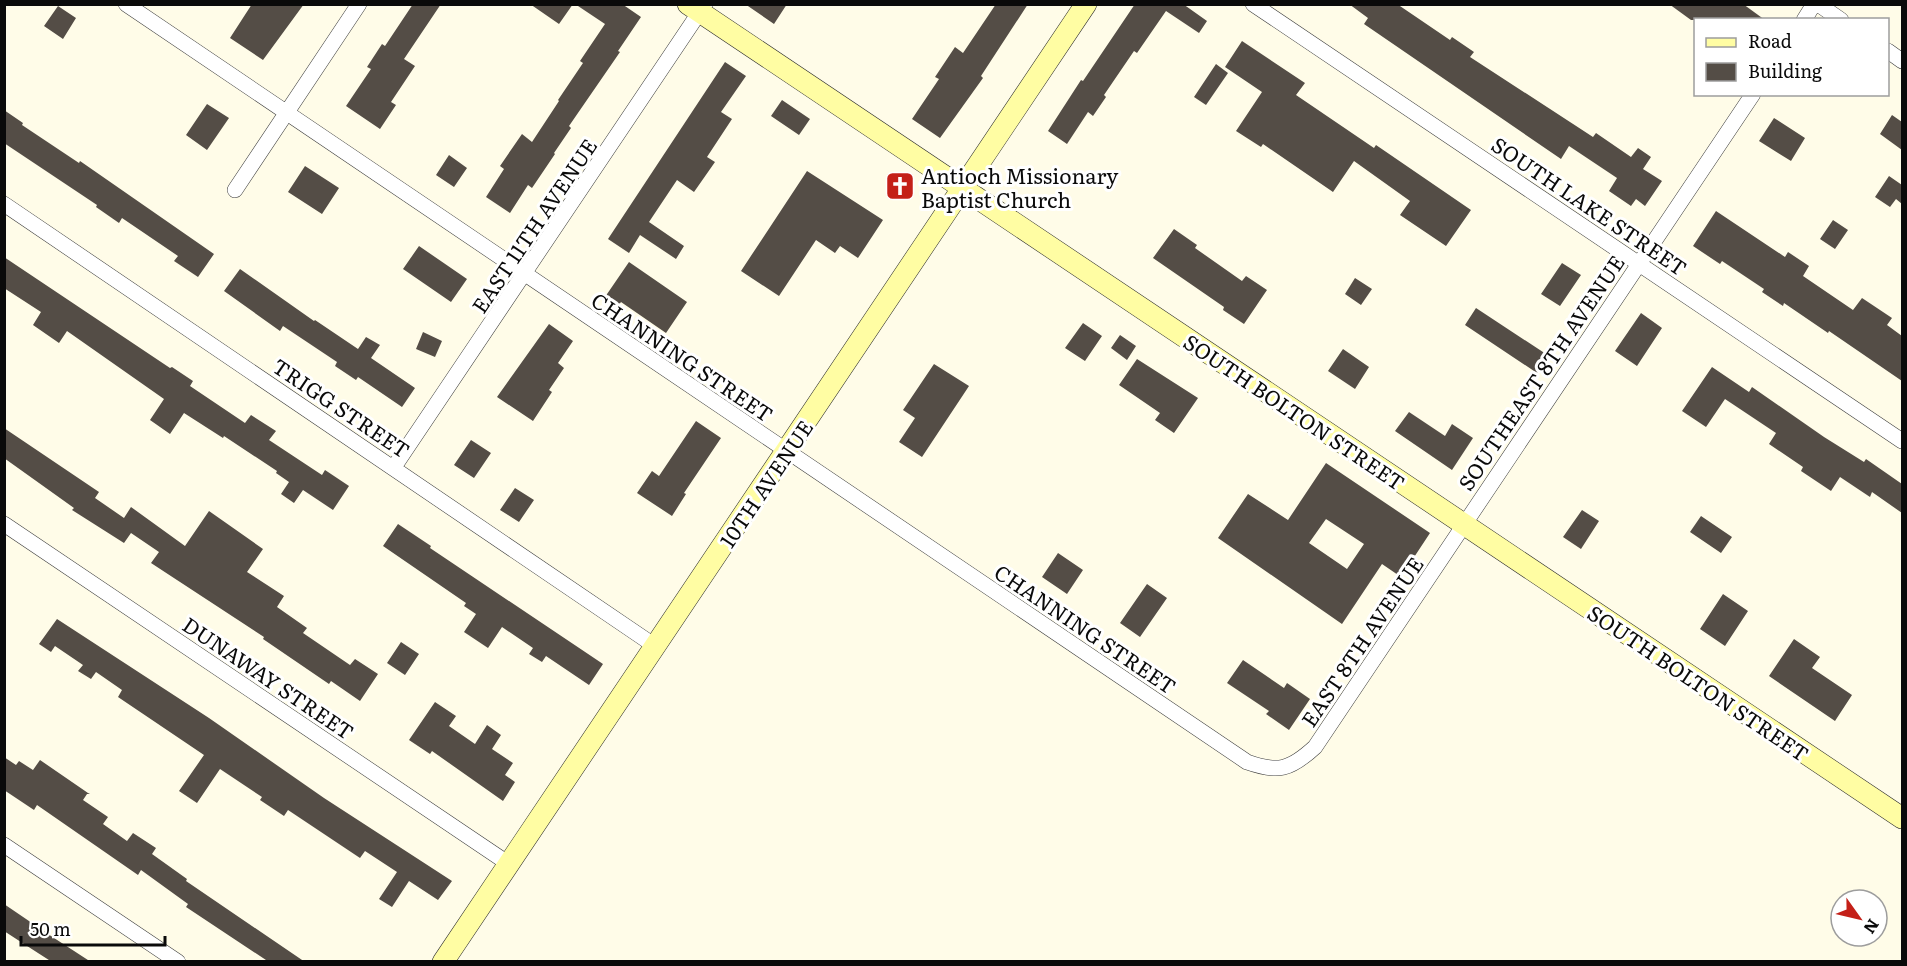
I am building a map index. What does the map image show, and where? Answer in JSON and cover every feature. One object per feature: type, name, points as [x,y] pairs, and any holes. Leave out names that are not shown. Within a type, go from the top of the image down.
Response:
[{"type":"main road","name":"10TH AVENUE","points":[[443,962],[1086,4]]},
{"type":"main road","name":"SOUTH BOLTON STREET","points":[[698,7],[963,188],[1902,818]]},
{"type":"street","name":"CHANNING STREET","points":[[126,4],[1247,762],[1263,768],[1282,769]]},
{"type":"street","points":[[235,190],[359,4]]},
{"type":"street","name":"SOUTH LAKE STREET","points":[[1253,4],[1902,441]]},
{"type":"street","points":[[1806,18],[1816,4],[1838,18]]},
{"type":"street","name":"EAST 11TH AVENUE","points":[[394,467],[525,275],[698,7]]},
{"type":"street","points":[[1889,52],[1902,61]]},
{"type":"street","name":"SOUTHEAST 8TH AVENUE","points":[[1464,525],[1752,96]]},
{"type":"street","name":"TRIGG STREET","points":[[4,204],[655,646]]},
{"type":"street","name":"DUNAWAY STREET","points":[[4,524],[509,864]]},
{"type":"street","name":"EAST 8TH AVENUE","points":[[1282,769],[1299,762],[1315,747],[1464,525]]},
{"type":"street","points":[[4,845],[178,962]]},
{"type":"building","points":[[252,4],[304,4],[263,60],[230,38]]},
{"type":"building","points":[[413,4],[441,4],[404,59],[415,66],[391,102],[396,105],[380,129],[346,106],[371,69],[367,67],[382,44],[385,46]]},
{"type":"building","points":[[530,4],[573,4],[559,24]]},
{"type":"building","points":[[575,4],[622,4],[641,17],[569,126],[571,128],[555,154],[532,188],[528,185],[510,213],[486,197],[504,169],[500,166],[522,134],[532,142],[583,63],[580,61],[605,24]]},
{"type":"building","points":[[745,4],[787,4],[774,24]]},
{"type":"building","points":[[996,4],[1028,4],[981,76],[983,78],[940,138],[912,119],[939,79],[935,77],[955,47],[963,53]]},
{"type":"building","points":[[1135,4],[1183,4],[1207,21],[1199,33],[1166,11],[1137,53],[1134,51],[1104,95],[1106,97],[1093,116],[1088,112],[1067,144],[1048,131]]},
{"type":"building","points":[[1349,4],[1397,4],[1450,40],[1452,37],[1474,52],[1470,57],[1593,137],[1596,133],[1631,157],[1638,148],[1651,157],[1643,169],[1662,181],[1645,206],[1636,199],[1631,206],[1609,191],[1617,178],[1569,146],[1561,159],[1364,24],[1368,18]]},
{"type":"building","points":[[1669,4],[1743,4],[1762,18],[1694,18],[1691,20]]},
{"type":"building","points":[[58,6],[76,18],[63,39],[44,26]]},
{"type":"building","points":[[1242,41],[1305,83],[1296,95],[1374,148],[1376,145],[1471,210],[1446,246],[1400,215],[1410,201],[1354,161],[1333,192],[1263,144],[1261,147],[1236,131],[1262,92],[1225,67]]},
{"type":"building","points":[[725,62],[746,76],[721,112],[732,119],[707,157],[715,162],[694,192],[677,180],[649,222],[684,246],[676,259],[640,235],[629,253],[608,239]]},
{"type":"building","points":[[1216,64],[1228,73],[1206,105],[1194,97]]},
{"type":"building","points":[[782,100],[810,119],[799,135],[771,116]]},
{"type":"building","points":[[207,104],[229,118],[207,150],[186,135]]},
{"type":"building","points":[[4,110],[23,123],[22,125],[79,163],[80,161],[214,254],[198,277],[174,261],[178,256],[122,218],[119,223],[96,207],[97,205],[4,143]]},
{"type":"building","points":[[1892,115],[1902,122],[1902,150],[1880,134]]},
{"type":"building","points":[[1774,118],[1805,138],[1791,161],[1759,141]]},
{"type":"building","points":[[449,155],[467,168],[454,187],[436,175]]},
{"type":"building","points":[[305,166],[339,188],[322,214],[288,192]]},
{"type":"building","points":[[807,171],[883,220],[858,258],[840,246],[835,253],[816,240],[779,296],[741,271]]},
{"type":"building","points":[[1889,176],[1902,185],[1902,204],[1896,199],[1890,207],[1875,197]]},
{"type":"building","points":[[1716,211],[1785,257],[1788,252],[1809,266],[1803,276],[1853,310],[1862,298],[1892,318],[1887,325],[1902,336],[1902,381],[1829,331],[1828,333],[1784,303],[1783,306],[1762,292],[1764,289],[1722,261],[1720,264],[1693,246]]},
{"type":"building","points":[[1833,220],[1848,230],[1835,249],[1820,239]]},
{"type":"building","points":[[1174,229],[1197,245],[1195,248],[1242,281],[1246,276],[1267,290],[1244,324],[1223,310],[1224,307],[1153,258]]},
{"type":"building","points":[[419,246],[467,279],[451,302],[403,269]]},
{"type":"building","points":[[4,257],[193,381],[190,386],[245,423],[251,415],[276,431],[269,440],[322,475],[325,470],[349,486],[333,510],[303,490],[294,503],[281,494],[289,482],[276,473],[277,471],[184,413],[170,434],[150,420],[164,399],[67,331],[59,343],[33,325],[41,312],[4,288]]},
{"type":"building","points":[[629,262],[687,302],[666,333],[621,302],[618,306],[605,297]]},
{"type":"building","points":[[1562,263],[1581,275],[1560,306],[1541,294]]},
{"type":"building","points":[[240,269],[358,349],[366,337],[380,345],[371,358],[415,388],[402,407],[358,377],[356,380],[335,366],[337,362],[283,326],[280,331],[224,291]]},
{"type":"building","points":[[1355,278],[1372,289],[1361,305],[1345,294]]},
{"type":"building","points":[[1476,308],[1549,356],[1537,373],[1465,325]]},
{"type":"building","points":[[1641,313],[1662,328],[1637,366],[1615,351]]},
{"type":"building","points":[[1083,323],[1102,336],[1085,361],[1065,348]]},
{"type":"building","points":[[549,324],[573,341],[558,363],[564,368],[549,390],[552,392],[533,421],[497,397]]},
{"type":"building","points":[[423,332],[442,341],[435,357],[416,349]]},
{"type":"building","points":[[1120,335],[1136,346],[1127,360],[1111,348]]},
{"type":"building","points":[[1343,349],[1369,367],[1355,389],[1328,371]]},
{"type":"building","points":[[1137,359],[1198,398],[1174,433],[1155,420],[1160,413],[1119,385]]},
{"type":"building","points":[[934,364],[969,386],[922,457],[899,442],[915,418],[903,410]]},
{"type":"building","points":[[1712,367],[1749,392],[1752,387],[1824,437],[1864,462],[1866,459],[1902,484],[1902,513],[1872,492],[1870,497],[1840,477],[1831,491],[1801,471],[1803,467],[1769,444],[1776,433],[1725,399],[1706,427],[1682,411]]},
{"type":"building","points":[[1409,412],[1445,436],[1452,424],[1473,438],[1452,470],[1395,431]]},
{"type":"building","points":[[696,421],[721,438],[684,493],[686,494],[672,516],[637,493],[652,471],[659,476]]},
{"type":"building","points":[[4,428],[99,492],[95,498],[124,518],[131,507],[185,546],[209,511],[263,549],[247,572],[284,596],[277,607],[307,628],[303,633],[350,665],[355,659],[378,674],[360,701],[331,681],[329,684],[263,639],[264,637],[151,563],[159,552],[131,533],[124,543],[72,510],[74,508],[4,458]]},
{"type":"building","points":[[471,440],[491,453],[474,478],[454,465]]},
{"type":"building","points":[[1326,463],[1430,533],[1401,577],[1382,564],[1342,624],[1218,538],[1248,494],[1288,520]],"holes":[[[1326,519],[1364,544],[1347,569],[1309,543]]]},
{"type":"building","points":[[515,488],[534,500],[519,522],[500,510]]},
{"type":"building","points":[[1582,510],[1599,521],[1581,549],[1563,537]]},
{"type":"building","points":[[1701,516],[1732,537],[1721,553],[1690,532]]},
{"type":"building","points":[[398,524],[603,664],[589,685],[546,656],[542,662],[529,654],[533,648],[502,627],[488,648],[464,632],[476,614],[464,606],[466,603],[383,546]]},
{"type":"building","points":[[1058,553],[1083,570],[1067,594],[1042,577]]},
{"type":"building","points":[[1147,584],[1167,598],[1140,637],[1120,623]]},
{"type":"building","points":[[1723,594],[1748,611],[1725,646],[1700,629]]},
{"type":"building","points":[[57,619],[452,881],[438,900],[409,881],[392,907],[379,899],[397,872],[365,851],[360,858],[288,810],[284,816],[260,800],[262,797],[220,769],[197,803],[179,791],[204,755],[118,697],[122,690],[96,672],[91,679],[78,671],[83,665],[55,646],[51,652],[39,644]]},
{"type":"building","points":[[1794,639],[1820,657],[1812,668],[1852,695],[1835,721],[1769,676]]},
{"type":"building","points":[[401,642],[419,654],[405,675],[387,663]]},
{"type":"building","points":[[1243,660],[1284,688],[1287,683],[1310,699],[1289,730],[1266,714],[1269,711],[1227,683]]},
{"type":"building","points":[[435,702],[456,716],[449,726],[475,744],[487,725],[501,735],[492,749],[513,763],[505,775],[515,782],[503,801],[432,751],[430,754],[409,740]]},
{"type":"building","points":[[4,757],[16,765],[19,761],[33,770],[40,760],[90,794],[87,794],[83,800],[108,817],[103,824],[127,841],[133,833],[156,848],[152,854],[187,879],[186,881],[305,962],[269,962],[186,907],[188,904],[141,870],[138,875],[37,805],[34,810],[4,790]]},
{"type":"building","points":[[4,904],[91,962],[52,962],[4,931]]},
{"type":"place","name":"Antioch Missionary Baptist Church","points":[[900,186]]}]
